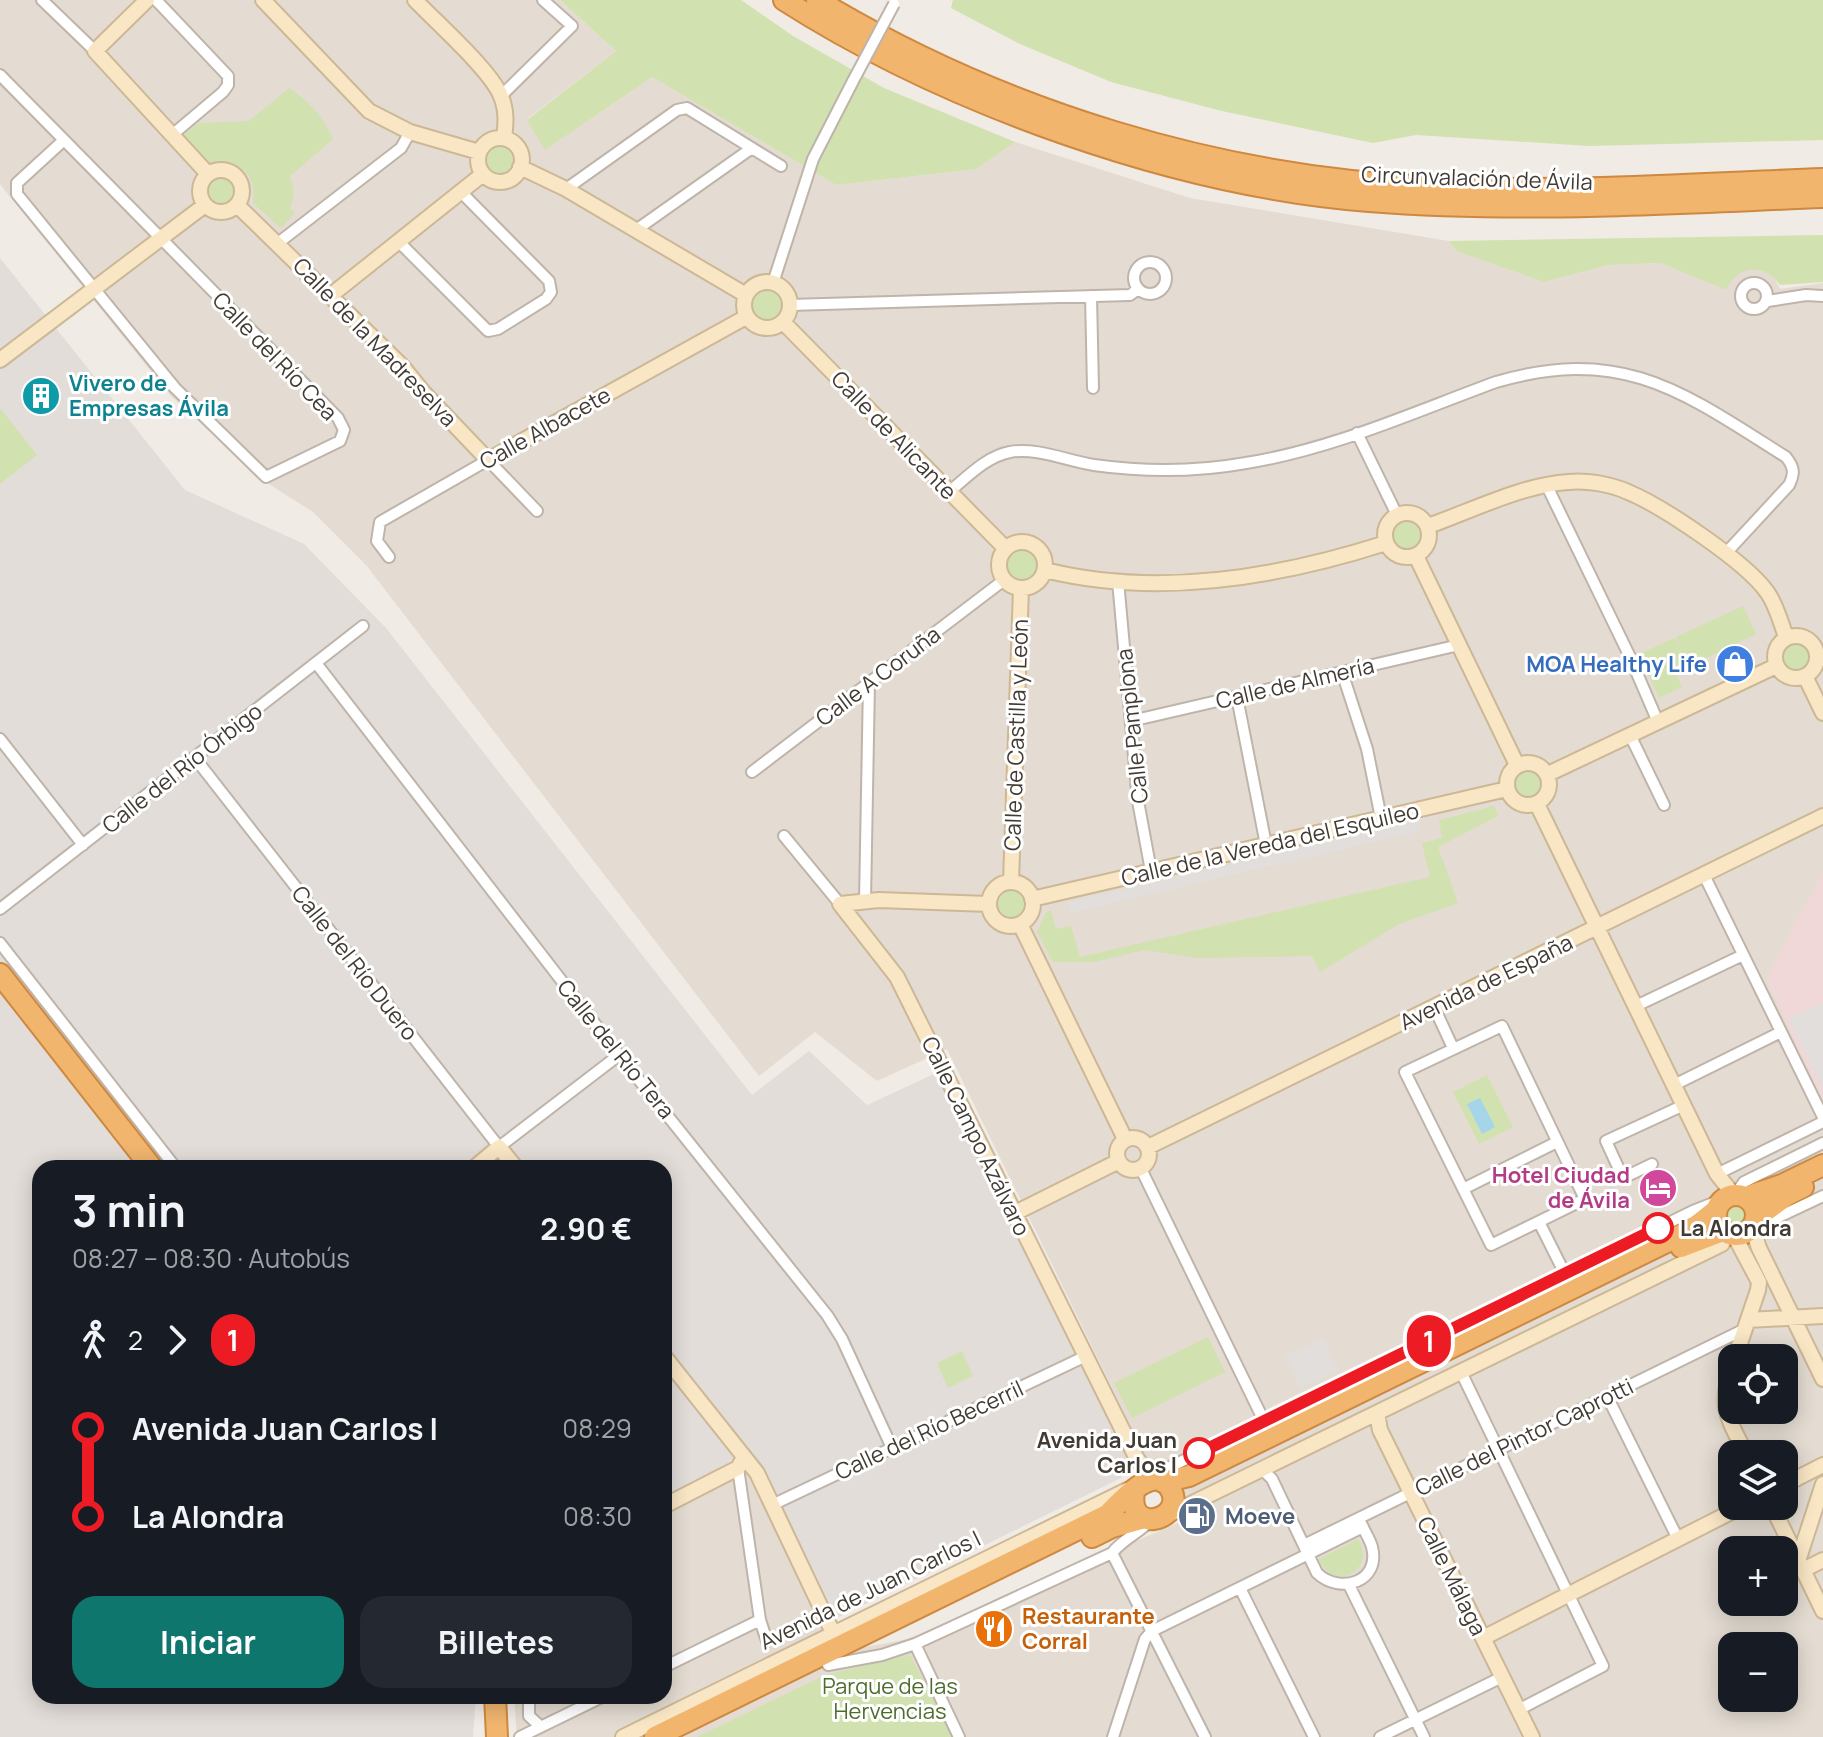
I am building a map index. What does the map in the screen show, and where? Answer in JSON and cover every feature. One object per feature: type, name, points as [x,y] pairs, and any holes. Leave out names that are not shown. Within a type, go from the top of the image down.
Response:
[{"type":"highway","name":"Circunvalación de Ávila","points":[[784,0],[934,82],[1004,110],[1116,150],[1244,182],[1366,201],[1509,208],[1823,197]]},
{"type":"highway","name":"Circunvalación de Ávila","points":[[817,0],[860,26],[1006,93],[1120,133],[1251,165],[1366,182],[1434,187],[1593,188],[1823,179]]},
{"type":"highway","points":[[0,974],[146,1160]]},
{"type":"highway","points":[[0,994],[131,1160]]},
{"type":"highway","name":"Avenida de Juan Carlos I","points":[[655,1737],[1691,1230],[1729,1199],[1782,1185],[1823,1165]]},
{"type":"highway","name":"Avenida de Juan Carlos I","points":[[682,1737],[1112,1527],[1152,1496],[1195,1486],[1695,1240],[1741,1228],[1787,1195],[1823,1177]]},
{"type":"highway","points":[[1729,1199],[1756,1210],[1741,1228],[1716,1222],[1729,1199]]},
{"type":"highway","points":[[495,1704],[497,1737]]},
{"type":"highway","points":[[509,1704],[520,1736]]},
{"type":"street","points":[[42,0],[95,51],[208,174]]},
{"type":"street","points":[[95,51],[147,0]]},
{"type":"street","points":[[156,0],[228,76],[228,85],[223,92],[172,135]]},
{"type":"street","points":[[263,0],[369,111],[410,132],[479,152]]},
{"type":"street","points":[[415,0],[482,71],[501,96],[506,119],[504,138]]},
{"type":"street","points":[[501,96],[572,26],[543,0]]},
{"type":"street","points":[[773,283],[813,159],[895,2]]},
{"type":"street","name":"Calle del Río Cea","points":[[0,75],[338,418],[344,430],[340,441],[266,477],[175,388],[17,194],[17,183],[64,140]]},
{"type":"street","points":[[566,189],[677,110],[687,108],[781,166]]},
{"type":"street","name":"Calle de la Madreselva","points":[[278,243],[401,148],[410,132]]},
{"type":"street","points":[[504,138],[519,149],[520,167],[506,180],[494,181],[483,174],[478,160],[479,152],[491,139],[504,138]]},
{"type":"street","points":[[636,230],[752,148]]},
{"type":"street","points":[[520,167],[566,189],[746,295]]},
{"type":"street","points":[[223,169],[235,174],[243,192],[237,205],[225,212],[217,212],[205,205],[200,192],[203,179],[208,174],[223,169]]},
{"type":"street","points":[[330,296],[483,174]]},
{"type":"street","points":[[398,241],[488,331],[498,329],[546,299],[551,292],[549,281],[460,191]]},
{"type":"street","points":[[0,360],[205,205]]},
{"type":"street","name":"Calle de la Madreselva","points":[[237,205],[402,366],[537,511]]},
{"type":"street","points":[[762,282],[773,283],[782,288],[790,305],[783,322],[774,327],[753,325],[746,317],[743,306],[746,295],[753,286],[762,282]]},
{"type":"street","points":[[790,305],[1130,295],[1138,289]]},
{"type":"street","points":[[1768,301],[1806,295],[1823,296]]},
{"type":"street","points":[[1091,296],[1093,388]]},
{"type":"street","name":"Calle Albacete","points":[[389,557],[377,541],[380,522],[746,317]]},
{"type":"street","name":"Calle de Alicante","points":[[783,322],[1005,548]]},
{"type":"street","points":[[949,492],[1000,454],[1013,451],[1125,468],[1196,469],[1279,457],[1523,374],[1582,369],[1642,377],[1692,398],[1786,457],[1792,465],[1794,476],[1789,485],[1726,553]]},
{"type":"street","points":[[1357,433],[1397,515]]},
{"type":"street","points":[[1428,526],[1546,484],[1572,481],[1600,483],[1626,491],[1726,553],[1767,592],[1786,637]]},
{"type":"street","points":[[1546,484],[1658,722]]},
{"type":"street","points":[[1409,513],[1420,517],[1428,526],[1429,538],[1425,549],[1416,556],[1404,558],[1393,553],[1386,543],[1384,532],[1388,522],[1397,515],[1409,513]]},
{"type":"street","points":[[1015,542],[1027,542],[1038,548],[1044,558],[1045,570],[1031,586],[1021,588],[1004,580],[999,570],[999,558],[1005,548],[1015,542]]},
{"type":"street","points":[[1045,570],[1118,581],[1234,579],[1317,564],[1386,543]]},
{"type":"street","points":[[1416,556],[1517,765]]},
{"type":"street","name":"Calle A Coruña","points":[[752,772],[1004,580]]},
{"type":"street","name":"Calle Pamplona","points":[[1118,581],[1138,801],[1151,871]]},
{"type":"street","name":"Calle de Castilla y León","points":[[1011,882],[1021,588]]},
{"type":"street","name":"Calle del Río Órbigo","points":[[0,909],[363,626]]},
{"type":"street","points":[[1798,635],[1819,646],[1814,669],[1805,676],[1794,678],[1784,675],[1776,666],[1774,655],[1778,644],[1786,637],[1798,635]]},
{"type":"street","name":"Calle de Almería","points":[[1131,721],[1459,645]]},
{"type":"street","name":"Calle del Río Tera","points":[[316,663],[619,1055],[827,1315],[842,1339],[892,1448]]},
{"type":"street","points":[[1548,774],[1776,666]]},
{"type":"street","points":[[1342,672],[1367,749],[1381,818]]},
{"type":"street","points":[[1805,676],[1823,713]]},
{"type":"street","points":[[865,901],[869,683]]},
{"type":"street","points":[[1237,697],[1266,845]]},
{"type":"street","points":[[1630,735],[1664,805]]},
{"type":"street","points":[[0,739],[83,845]]},
{"type":"street","name":"Calle del Río Duero","points":[[195,758],[510,1160]]},
{"type":"street","points":[[1529,762],[1540,766],[1548,774],[1550,786],[1546,796],[1537,804],[1525,805],[1513,800],[1507,789],[1510,771],[1517,765],[1529,762]]},
{"type":"street","name":"Calle de la Vereda del Esquileo","points":[[1032,899],[1507,789]]},
{"type":"street","points":[[1537,804],[1729,1199]]},
{"type":"street","name":"Avenida de España","points":[[1148,1147],[1823,816]]},
{"type":"street","name":"Calle Campo Azálvaro","points":[[784,836],[897,977],[1136,1457],[1152,1496]]},
{"type":"street","points":[[1704,875],[1823,1120],[1717,1174]]},
{"type":"street","points":[[1011,882],[1028,890],[1032,899],[1028,917],[1020,924],[1010,926],[999,923],[991,915],[988,904],[991,893],[999,885],[1011,882]]},
{"type":"street","points":[[840,904],[865,901],[988,904]]},
{"type":"street","points":[[1020,924],[1125,1139]]},
{"type":"street","points":[[0,943],[170,1160]]},
{"type":"street","points":[[1636,1006],[1743,955]]},
{"type":"street","points":[[1434,1007],[1453,1048]]},
{"type":"street","points":[[1502,1026],[1557,1142],[1585,1199],[1491,1245],[1405,1072],[1502,1026]]},
{"type":"street","points":[[1674,1085],[1781,1032]]},
{"type":"street","points":[[484,1160],[619,1055]]},
{"type":"street","points":[[1652,1164],[1623,1178],[1606,1141],[1684,1105]]},
{"type":"street","points":[[1138,1138],[1148,1147],[1149,1160],[1141,1169],[1127,1171],[1117,1162],[1116,1149],[1125,1139],[1138,1138]]},
{"type":"street","points":[[1463,1189],[1557,1142]]},
{"type":"street","name":"Avenida de Juan Carlos I","points":[[1152,1496],[1166,1469],[1693,1211],[1729,1199],[1744,1182],[1823,1143]]},
{"type":"street","points":[[1015,1213],[1117,1162]]},
{"type":"street","points":[[1141,1169],[1264,1421]]},
{"type":"street","name":"Avenida de Juan Carlos I","points":[[623,1737],[834,1635],[1152,1496],[1269,1471],[1377,1413],[1722,1244],[1741,1228],[1766,1223],[1823,1196]]},
{"type":"street","points":[[1539,1222],[1565,1274]]},
{"type":"street","points":[[1741,1228],[1793,1317],[1823,1379]]},
{"type":"street","points":[[1740,1344],[1759,1282],[1741,1228]]},
{"type":"street","name":"Calle del Pintor Caprotti","points":[[1152,1631],[1240,1588],[1411,1492],[1747,1324],[1823,1316]]},
{"type":"street","name":"Calle del Río Becerril","points":[[772,1505],[1086,1356]]},
{"type":"street","points":[[672,1367],[741,1462],[757,1473],[834,1635]]},
{"type":"street","points":[[1461,1372],[1603,1666],[1518,1710]]},
{"type":"street","points":[[1607,1396],[1678,1539]]},
{"type":"street","name":"Calle Málaga","points":[[1377,1413],[1380,1430],[1532,1737]]},
{"type":"street","points":[[672,1501],[741,1462]]},
{"type":"street","points":[[741,1462],[760,1620],[767,1641]]},
{"type":"street","points":[[1798,1478],[1823,1465]]},
{"type":"street","points":[[1269,1471],[1317,1573],[1326,1581],[1349,1585],[1363,1578],[1372,1564],[1373,1548],[1360,1523]]},
{"type":"street","points":[[1801,1565],[1823,1484]]},
{"type":"street","points":[[828,1665],[882,1655],[915,1644],[1112,1553],[1121,1542],[1137,1534],[1152,1496]]},
{"type":"street","points":[[1483,1638],[1718,1519]]},
{"type":"street","points":[[1779,1520],[1823,1611]]},
{"type":"street","points":[[1112,1553],[1205,1737]]},
{"type":"street","points":[[1801,1565],[1823,1560]]},
{"type":"street","points":[[1349,1585],[1424,1737]]},
{"type":"street","points":[[1240,1588],[1314,1737]]},
{"type":"street","points":[[672,1663],[760,1620]]},
{"type":"street","points":[[1113,1737],[1145,1639],[1152,1631]]},
{"type":"street","points":[[915,1644],[959,1737]]},
{"type":"street","points":[[1380,1737],[1502,1677]]},
{"type":"street","points":[[529,1704],[529,1716],[540,1726]]},
{"type":"street","points":[[520,1736],[587,1704]]},
{"type":"shaded area","points":[[0,0],[560,0],[616,51],[527,119],[546,149],[652,77],[836,185],[977,169],[1015,142],[1190,198],[1449,241],[1456,251],[1544,282],[1609,265],[1660,263],[1726,290],[1737,268],[1772,273],[1780,289],[1823,283],[1823,1737],[517,1737],[515,1704],[672,1704],[672,1505],[746,1462],[845,1651],[908,1639],[1178,1523],[947,1049],[877,1081],[815,1032],[759,1076],[366,565],[313,512],[264,481],[170,395],[0,184]]},
{"type":"shaded area","points":[[0,258],[185,490],[304,544],[386,628],[752,1095],[809,1051],[867,1105],[936,1073],[1129,1459],[1121,1478],[837,1618],[747,1451],[672,1496],[672,1160],[32,1160],[32,1704],[475,1704],[473,1737],[0,1737]]},
{"type":"shaded area","points":[[1419,821],[1421,831],[1070,913],[1068,902]]},
{"type":"shaded area","points":[[1823,872],[1823,1100],[1766,979]]},
{"type":"shaded area","points":[[1823,1003],[1823,1089],[1789,1018]]},
{"type":"shaded area","points":[[1324,1339],[1338,1371],[1300,1388],[1285,1356]]},
{"type":"green space","points":[[560,0],[741,0],[793,36],[884,88],[1015,142],[977,169],[836,185],[652,77],[545,150],[527,120],[616,51]]},
{"type":"green space","points":[[953,0],[1823,0],[1823,140],[1589,146],[1416,135],[1373,143],[1222,111],[1111,82],[1020,44],[951,8]]},
{"type":"green space","points":[[289,88],[315,110],[333,139],[290,176],[293,200],[290,208],[295,213],[281,228],[253,203],[252,183],[244,171],[229,166],[210,166],[183,135],[199,123],[249,121]]},
{"type":"green space","points":[[500,146],[510,150],[514,160],[510,170],[500,174],[490,170],[486,160],[490,150]]},
{"type":"green space","points":[[221,177],[231,181],[235,191],[231,201],[221,205],[211,201],[207,191],[211,181]]},
{"type":"green space","points":[[1823,235],[1823,282],[1780,285],[1767,273],[1752,270],[1737,275],[1726,290],[1660,263],[1609,265],[1544,282],[1456,251],[1449,241]]},
{"type":"green space","points":[[766,287],[779,292],[784,305],[779,318],[766,323],[753,318],[748,305],[753,292]]},
{"type":"green space","points":[[0,408],[37,455],[0,484]]},
{"type":"green space","points":[[1407,518],[1419,523],[1424,535],[1419,547],[1407,552],[1395,547],[1390,535],[1395,523]]},
{"type":"green space","points":[[1021,548],[1033,553],[1038,565],[1033,577],[1021,582],[1009,577],[1004,565],[1009,553]]},
{"type":"green space","points":[[1743,606],[1756,634],[1704,659],[1701,655],[1673,668],[1682,687],[1659,698],[1639,654],[1675,638],[1681,649],[1676,637]]},
{"type":"green space","points":[[1796,640],[1808,645],[1813,657],[1808,669],[1796,674],[1784,669],[1779,657],[1784,645]]},
{"type":"green space","points":[[1528,767],[1540,772],[1545,784],[1540,796],[1528,801],[1516,796],[1511,784],[1516,772]]},
{"type":"green space","points":[[1494,806],[1498,816],[1438,847],[1458,903],[1399,924],[1320,972],[1312,956],[1198,958],[1144,950],[1095,962],[1053,962],[1037,932],[1046,913],[1051,910],[1056,929],[1071,926],[1080,957],[1430,877],[1422,843],[1442,838],[1439,820]]},
{"type":"green space","points":[[1011,887],[1023,892],[1028,904],[1023,916],[1011,921],[999,916],[994,904],[999,892]]},
{"type":"green space","points":[[1487,1075],[1513,1127],[1479,1144],[1453,1092]]},
{"type":"green space","points":[[1735,1202],[1744,1206],[1748,1215],[1744,1224],[1735,1228],[1726,1224],[1722,1215],[1726,1206]]},
{"type":"green space","points":[[1208,1337],[1225,1372],[1132,1418],[1114,1383]]},
{"type":"green space","points":[[962,1351],[973,1376],[948,1388],[937,1363]]},
{"type":"green space","points":[[1358,1539],[1363,1550],[1358,1568],[1343,1576],[1334,1575],[1326,1569],[1319,1559]]},
{"type":"green space","name":"Parque de las Hervencias","points":[[910,1655],[953,1737],[697,1737],[825,1675]]},
{"type":"water","points":[[1480,1098],[1495,1127],[1482,1134],[1467,1104]]},
{"type":"bus line","name":"1","points":[[1199,1453],[1658,1228]]},
{"type":"place","name":"Vivero de Empresas Ávila","points":[[41,396]]},
{"type":"place","name":"MOA Healthy Life","points":[[1735,664]]},
{"type":"place","name":"Hotel Ciudad de Ávila","points":[[1658,1188]]},
{"type":"place","name":"La Alondra","points":[[1658,1228]]},
{"type":"place","name":"Avenida Juan Carlos I","points":[[1199,1453]]},
{"type":"place","name":"Moeve","points":[[1197,1516]]},
{"type":"place","name":"Restaurante Corral","points":[[994,1629]]}]
